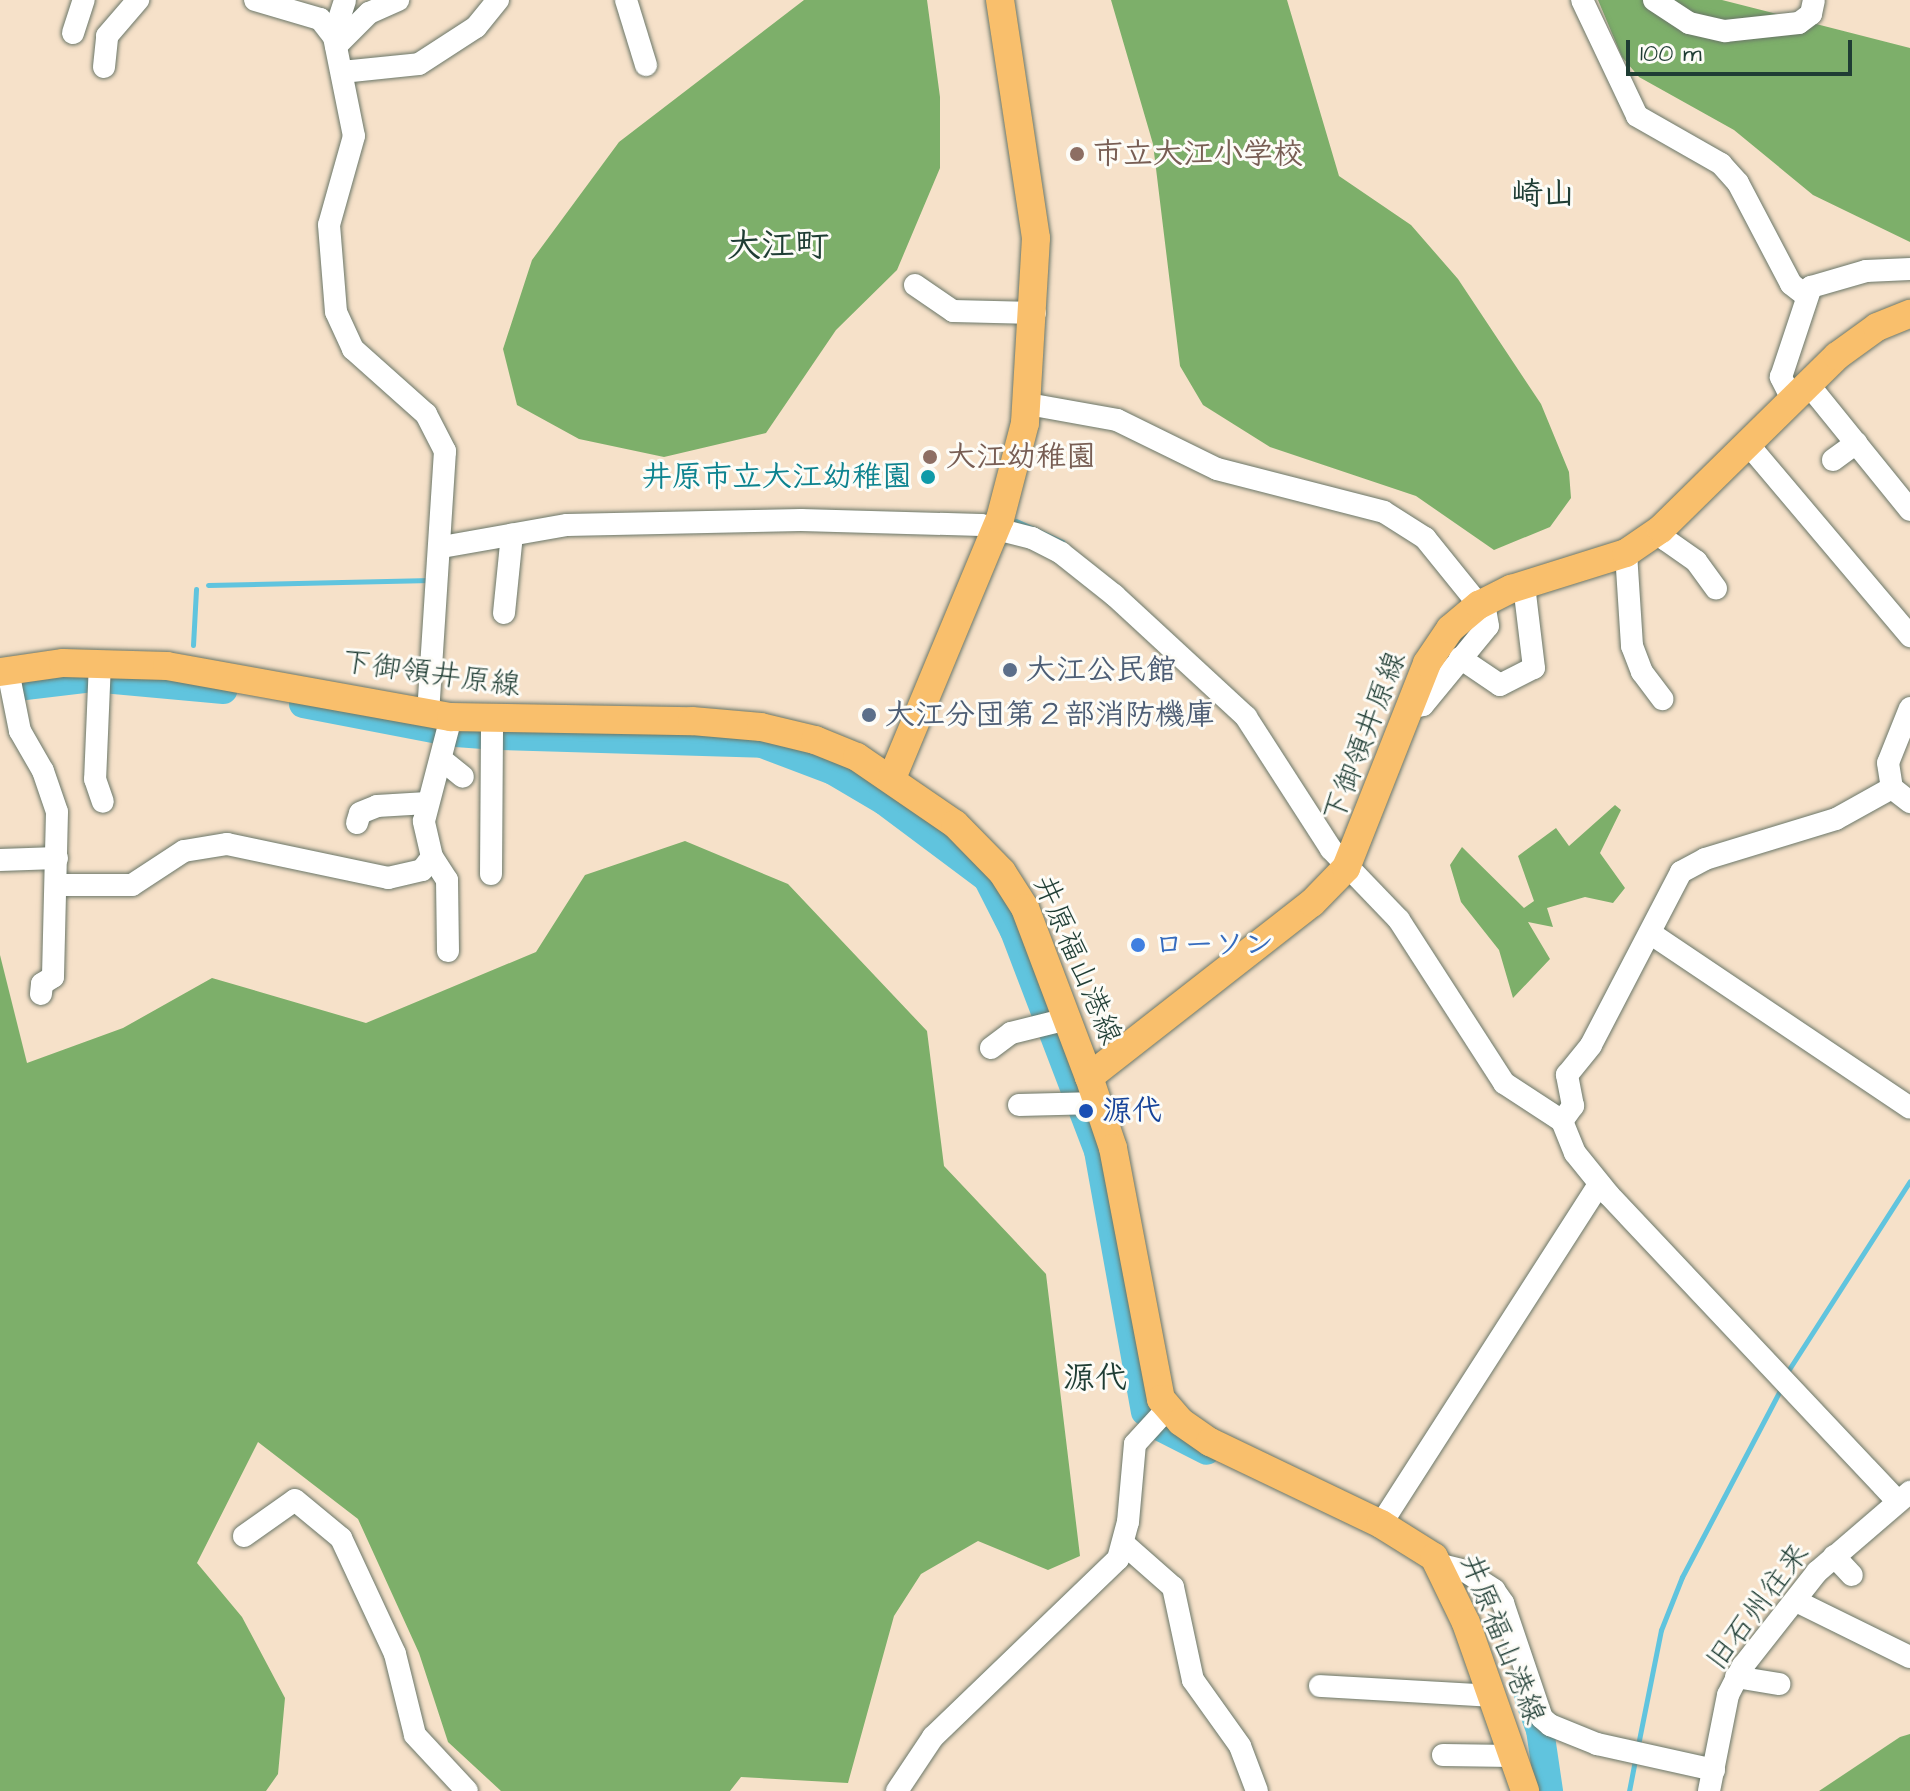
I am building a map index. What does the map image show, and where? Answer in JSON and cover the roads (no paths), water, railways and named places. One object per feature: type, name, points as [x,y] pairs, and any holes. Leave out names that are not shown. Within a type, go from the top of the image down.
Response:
[{"type":"main road","points":[[892,778],[1013,481],[1028,404],[1035,313],[1036,238],[1000,0]]},
{"type":"main road","name":"下御領井原線","points":[[1086,1097],[1312,903],[1346,868],[1439,644],[1481,604],[1524,585],[1626,553],[1661,529],[1800,391],[1861,337],[1910,314]]},
{"type":"main road","name":"下御領井原線","points":[[4,671],[202,671],[439,715],[492,720],[692,721],[761,727],[830,745],[892,778]]},
{"type":"main road","name":"井原福山港線","points":[[892,778],[955,824],[1002,872],[1025,908],[1053,1023],[1113,1148],[1156,1389],[1167,1409],[1210,1442],[1381,1524],[1424,1547],[1441,1565],[1525,1791]]},
{"type":"street","points":[[73,33],[84,0]]},
{"type":"street","points":[[104,67],[107,36],[138,0]]},
{"type":"street","points":[[255,0],[309,14],[333,37],[354,136],[329,225],[328,259],[336,312],[365,363],[426,414],[441,434],[446,466],[439,715],[441,759],[424,821],[432,857],[447,880],[448,951]]},
{"type":"street","points":[[333,37],[345,0]]},
{"type":"street","points":[[333,37],[369,13],[398,0]]},
{"type":"street","points":[[342,72],[419,64],[476,27],[498,0]]},
{"type":"street","points":[[626,0],[646,65]]},
{"type":"street","points":[[1582,0],[1637,116],[1721,164],[1738,183],[1791,284],[1805,295]]},
{"type":"street","points":[[1654,0],[1689,23],[1725,31],[1799,23],[1811,14],[1814,0]]},
{"type":"street","points":[[1910,269],[1842,275],[1818,282],[1805,295],[1781,377],[1856,443],[1910,510]]},
{"type":"street","points":[[915,285],[953,311],[1035,313]]},
{"type":"street","points":[[1028,404],[1117,420],[1217,469],[1384,512],[1425,538],[1481,604],[1488,626],[1423,705],[1410,708]]},
{"type":"street","points":[[1747,443],[1910,636]]},
{"type":"street","points":[[1833,460],[1856,443]]},
{"type":"street","points":[[442,547],[567,525],[696,520],[996,527],[1032,538],[1087,572],[1219,690],[1260,736],[1346,868],[1399,920],[1504,1083],[1566,1117]]},
{"type":"street","points":[[1661,529],[1666,540],[1696,561],[1716,589]]},
{"type":"street","points":[[504,613],[512,534]]},
{"type":"street","points":[[1626,553],[1632,646],[1642,672],[1662,699]]},
{"type":"street","points":[[1460,658],[1500,685],[1534,668],[1524,585]]},
{"type":"street","points":[[4,671],[20,731],[49,783],[57,812],[58,885],[53,977],[42,984],[41,994]]},
{"type":"street","points":[[100,673],[95,779],[103,802]]},
{"type":"street","points":[[1904,1497],[1599,1184],[1575,1153],[1566,1117],[1567,1075],[1591,1045],[1674,882],[1692,863],[1827,823],[1901,795],[1890,751],[1910,708]]},
{"type":"street","points":[[491,874],[492,720]]},
{"type":"street","points":[[441,759],[463,777]]},
{"type":"street","points":[[357,823],[360,813],[377,806],[427,803]]},
{"type":"street","points":[[58,885],[132,885],[184,851],[216,844],[257,848],[388,878],[422,870],[432,857]]},
{"type":"street","points":[[0,860],[57,858]]},
{"type":"street","points":[[1650,933],[1910,1108]]},
{"type":"street","points":[[991,1048],[1011,1033],[1053,1023]]},
{"type":"street","points":[[1019,1105],[1086,1097]]},
{"type":"street","points":[[1381,1524],[1599,1184]]},
{"type":"street","points":[[897,1791],[933,1737],[1108,1571],[1124,1544],[1135,1444],[1167,1409]]},
{"type":"street","name":"旧石州往来","points":[[1712,1780],[1736,1677],[1834,1556],[1904,1497]]},
{"type":"street","points":[[244,1536],[295,1500],[341,1538],[395,1654],[415,1735],[467,1791]]},
{"type":"street","points":[[1124,1544],[1173,1587],[1193,1680],[1240,1746],[1257,1791]]},
{"type":"street","points":[[1834,1556],[1852,1575]]},
{"type":"street","points":[[1441,1565],[1465,1571],[1494,1590],[1503,1603],[1542,1718],[1550,1725],[1597,1744],[1712,1780]]},
{"type":"street","points":[[1796,1601],[1910,1657]]},
{"type":"street","points":[[1736,1677],[1779,1684]]},
{"type":"street","points":[[1320,1686],[1492,1696]]},
{"type":"street","points":[[1443,1755],[1512,1756]]},
{"type":"waterway","points":[[1016,521],[1062,542]]},
{"type":"waterway","points":[[208,585],[431,580]]},
{"type":"waterway","points":[[193,645],[196,589]]},
{"type":"waterway","points":[[17,687],[92,678],[223,690]]},
{"type":"waterway","points":[[303,704],[443,731]]},
{"type":"waterway","points":[[456,733],[487,735]]},
{"type":"waterway","points":[[499,736],[762,744],[833,771],[884,801],[987,878],[1014,931],[1098,1151],[1145,1412]]},
{"type":"waterway","points":[[1786,1374],[1910,1181]]},
{"type":"waterway","points":[[1638,1745],[1661,1630],[1682,1577],[1779,1392]]},
{"type":"waterway","points":[[1154,1424],[1207,1451]]},
{"type":"waterway","points":[[1528,1697],[1540,1730],[1549,1791]]},
{"type":"waterway","points":[[1629,1791],[1635,1760]]},
{"type":"place","name":"市立大江小学校","points":[[1077,154]]},
{"type":"place","name":"大江幼稚園","points":[[930,457]]},
{"type":"place","name":"井原市立大江幼稚園","points":[[928,477]]},
{"type":"place","name":"大江公民館","points":[[1010,670]]},
{"type":"place","name":"大江分団第２部消防機庫","points":[[869,715]]},
{"type":"place","name":"ローソン","points":[[1138,945]]},
{"type":"place","name":"源代","points":[[1086,1111]]},
{"type":"district","name":"崎山","points":[[1543,195]]},
{"type":"district","name":"大江町","points":[[778,247]]},
{"type":"district","name":"源代","points":[[1095,1379]]}]
